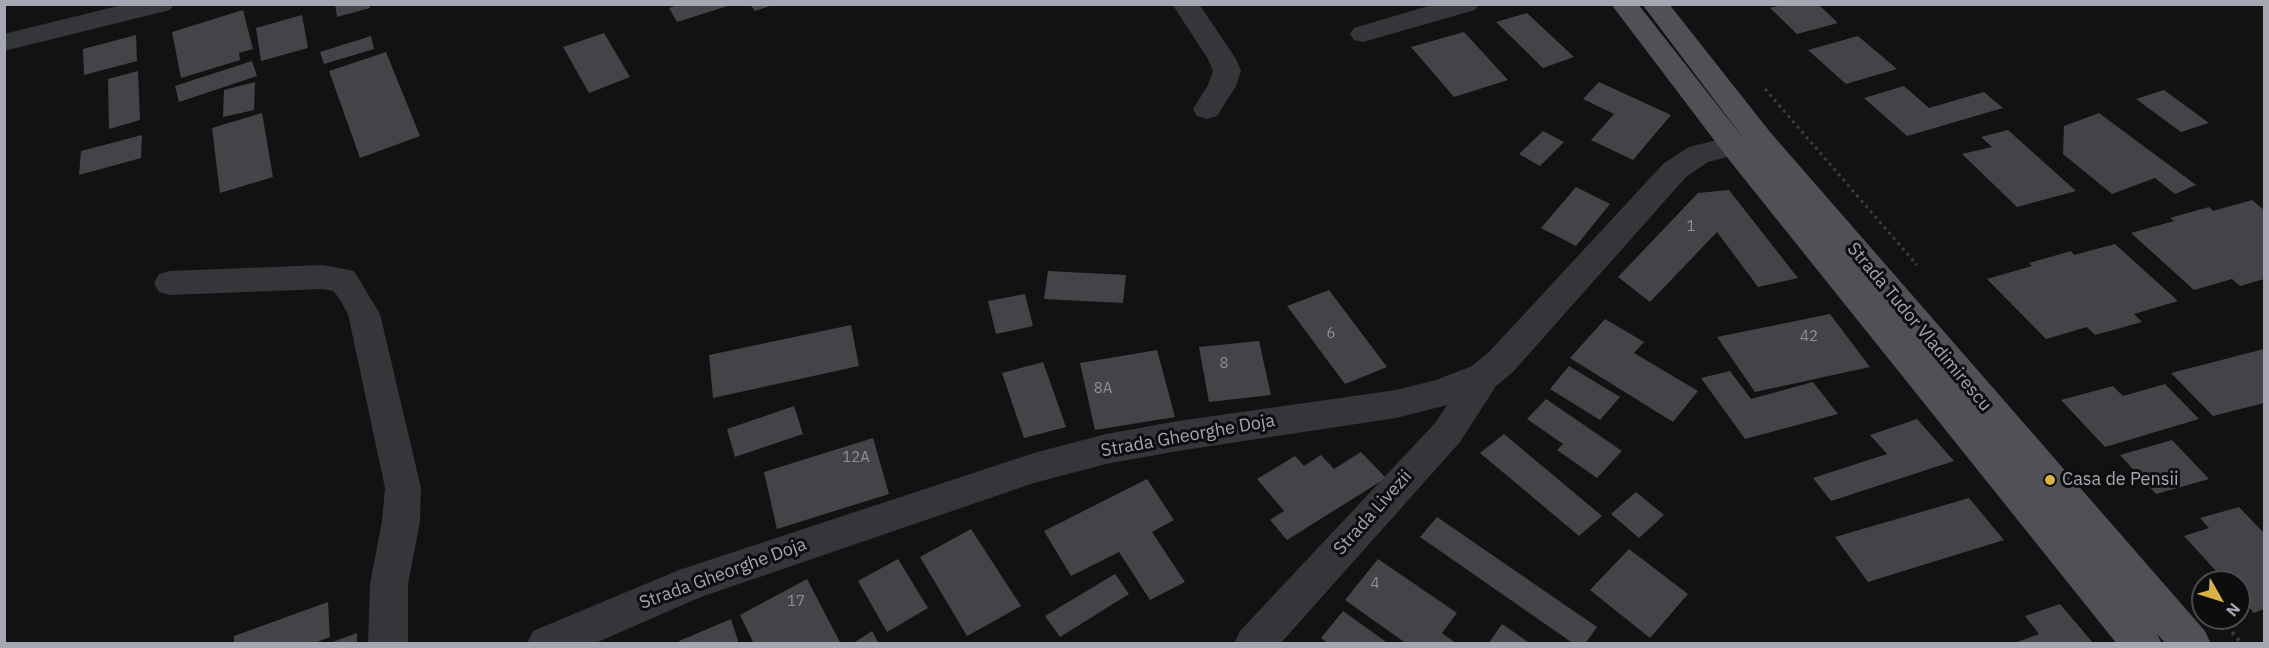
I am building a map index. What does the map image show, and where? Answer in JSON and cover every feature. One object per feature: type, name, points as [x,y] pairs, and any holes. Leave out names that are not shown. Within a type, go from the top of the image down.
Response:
[{"type":"main road","name":"Strada Tudor Vladimirescu","points":[[1624,4],[2191,644]]},
{"type":"main road","name":"Strada Tudor Vladimirescu","points":[[1655,4],[1746,141],[2142,644]]},
{"type":"street","points":[[4,43],[161,4]]},
{"type":"street","points":[[1185,4],[1222,59],[1227,71],[1222,86],[1207,109]]},
{"type":"street","points":[[1363,34],[1466,4]]},
{"type":"street","name":"Strada Gheorghe Doja","points":[[547,644],[693,582],[1034,468],[1106,449],[1178,436],[1396,404],[1440,393],[1484,376],[1509,354],[1675,170],[1699,154],[1746,141]]},
{"type":"street","points":[[170,283],[323,277],[343,280],[351,290],[364,314],[403,488],[401,521],[389,584],[388,644]]},
{"type":"street","name":"Strada Livezii","points":[[1254,644],[1448,432],[1484,376]]},
{"type":"path","points":[[2230,630],[2242,644]]},
{"type":"building","points":[[335,4],[369,4],[370,8],[337,17]]},
{"type":"building","points":[[681,4],[731,5],[677,22],[669,8]]},
{"type":"building","points":[[750,4],[773,4],[773,5],[755,11]]},
{"type":"building","points":[[1785,4],[1818,4],[1838,23],[1797,34],[1770,8]]},
{"type":"building","points":[[243,10],[253,49],[239,53],[240,60],[181,78],[172,32]]},
{"type":"building","points":[[1527,13],[1574,57],[1543,68],[1496,22]]},
{"type":"building","points":[[302,15],[308,48],[261,61],[256,28]]},
{"type":"building","points":[[1464,32],[1508,80],[1454,97],[1411,47]]},
{"type":"building","points":[[604,33],[630,77],[589,93],[563,47]]},
{"type":"building","points":[[136,35],[137,61],[84,75],[83,49]]},
{"type":"building","points":[[371,36],[374,49],[324,64],[320,52]]},
{"type":"building","points":[[1858,36],[1897,69],[1846,84],[1808,50]]},
{"type":"building","points":[[386,52],[420,136],[360,158],[329,71]]},
{"type":"building","points":[[252,61],[257,76],[179,102],[175,86]]},
{"type":"building","points":[[138,71],[140,120],[109,129],[108,79]]},
{"type":"building","points":[[255,82],[254,110],[223,117],[224,90]]},
{"type":"building","points":[[1599,82],[1671,115],[1633,160],[1591,140],[1614,114],[1583,99]]},
{"type":"building","points":[[1904,86],[1929,108],[1984,92],[2003,108],[1907,136],[1864,98]]},
{"type":"building","points":[[2164,90],[2209,123],[2181,132],[2136,99]]},
{"type":"building","points":[[262,113],[273,177],[220,193],[212,128]]},
{"type":"building","points":[[2099,113],[2196,185],[2175,194],[2155,178],[2112,194],[2063,154],[2064,126]]},
{"type":"building","points":[[2008,130],[2076,191],[2017,207],[1962,154],[1992,147],[1981,137]]},
{"type":"building","points":[[1543,131],[1564,142],[1540,166],[1519,154]]},
{"type":"building","points":[[142,135],[141,158],[79,175],[81,151]]},
{"type":"building","points":[[1576,187],[1610,204],[1576,246],[1541,228]]},
{"type":"building","points":[[1729,190],[1798,278],[1758,287],[1717,232],[1650,302],[1618,277],[1698,193]]},
{"type":"building","points":[[2252,200],[2264,210],[2264,279],[2240,286],[2232,279],[2194,290],[2131,233],[2174,221],[2170,218],[2209,207],[2213,211]]},
{"type":"building","points":[[2115,244],[2178,301],[2134,314],[2142,322],[2095,335],[2087,327],[2046,339],[1987,279],[2032,266],[2029,263],[2071,251],[2074,255]]},
{"type":"building","points":[[1048,271],[1126,275],[1123,303],[1044,299]]},
{"type":"building","points":[[1329,290],[1387,367],[1345,384],[1287,306]]},
{"type":"building","points":[[1025,294],[1033,326],[996,334],[988,301]]},
{"type":"building","points":[[1830,314],[1870,367],[1755,392],[1717,337]]},
{"type":"building","points":[[1605,319],[1644,342],[1634,353],[1698,391],[1673,422],[1570,358]]},
{"type":"building","points":[[851,325],[859,366],[713,398],[709,355]]},
{"type":"building","points":[[1259,341],[1271,395],[1209,402],[1199,347]]},
{"type":"building","points":[[2264,349],[2264,403],[2213,416],[2171,373]]},
{"type":"building","points":[[1157,350],[1175,417],[1095,430],[1080,363]]},
{"type":"building","points":[[1043,362],[1066,427],[1024,438],[1002,373]]},
{"type":"building","points":[[1569,366],[1620,397],[1600,420],[1550,389]]},
{"type":"building","points":[[1730,371],[1751,399],[1813,382],[1838,414],[1745,439],[1701,378]]},
{"type":"building","points":[[2165,384],[2199,419],[2105,447],[2061,400],[2113,386],[2123,396]]},
{"type":"building","points":[[1546,399],[1622,451],[1597,478],[1557,450],[1563,444],[1527,419]]},
{"type":"building","points":[[794,406],[803,434],[735,457],[727,429]]},
{"type":"building","points":[[1917,419],[1954,461],[1831,501],[1813,478],[1887,454],[1870,435]]},
{"type":"building","points":[[1504,434],[1602,516],[1579,536],[1480,453]]},
{"type":"building","points":[[873,438],[889,494],[777,529],[764,472]]},
{"type":"building","points":[[2172,440],[2209,479],[2156,494],[2120,455]]},
{"type":"building","points":[[1361,452],[1386,478],[1287,540],[1270,520],[1284,511],[1257,479],[1295,456],[1304,466],[1321,455],[1334,469]]},
{"type":"building","points":[[1147,479],[1174,520],[1152,532],[1185,582],[1150,600],[1119,552],[1071,576],[1044,531]]},
{"type":"building","points":[[1636,492],[1664,515],[1639,538],[1611,514]]},
{"type":"building","points":[[1969,498],[2004,540],[1868,582],[1835,537]]},
{"type":"building","points":[[2239,507],[2264,533],[2264,609],[2254,613],[2251,610],[2251,570],[2215,570],[2184,536],[2209,528],[2200,518]]},
{"type":"building","points":[[1437,517],[1597,627],[1585,644],[1574,644],[1420,537]]},
{"type":"building","points":[[971,529],[1021,606],[967,636],[920,557]]},
{"type":"building","points":[[1629,549],[1688,594],[1650,638],[1590,590]]},
{"type":"building","points":[[898,559],[928,608],[887,632],[858,581]]},
{"type":"building","points":[[1378,559],[1457,613],[1442,633],[1457,644],[1407,644],[1345,600]]},
{"type":"building","points":[[1115,574],[1129,594],[1060,637],[1045,616]]},
{"type":"building","points":[[807,579],[841,644],[754,644],[740,615]]},
{"type":"building","points":[[328,602],[330,637],[312,644],[234,644],[234,636]]},
{"type":"building","points":[[2060,604],[2094,644],[2012,644],[2039,634],[2025,616]]},
{"type":"building","points":[[1343,611],[1389,644],[1329,644],[1321,638]]},
{"type":"building","points":[[731,619],[739,644],[680,644],[679,641]]},
{"type":"building","points":[[1502,624],[1531,644],[1488,644]]},
{"type":"building","points":[[872,631],[879,644],[852,644]]},
{"type":"building","points":[[357,633],[357,644],[330,644],[330,643]]},
{"type":"place","name":"Casa de Pensii","points":[[2050,480]]}]
